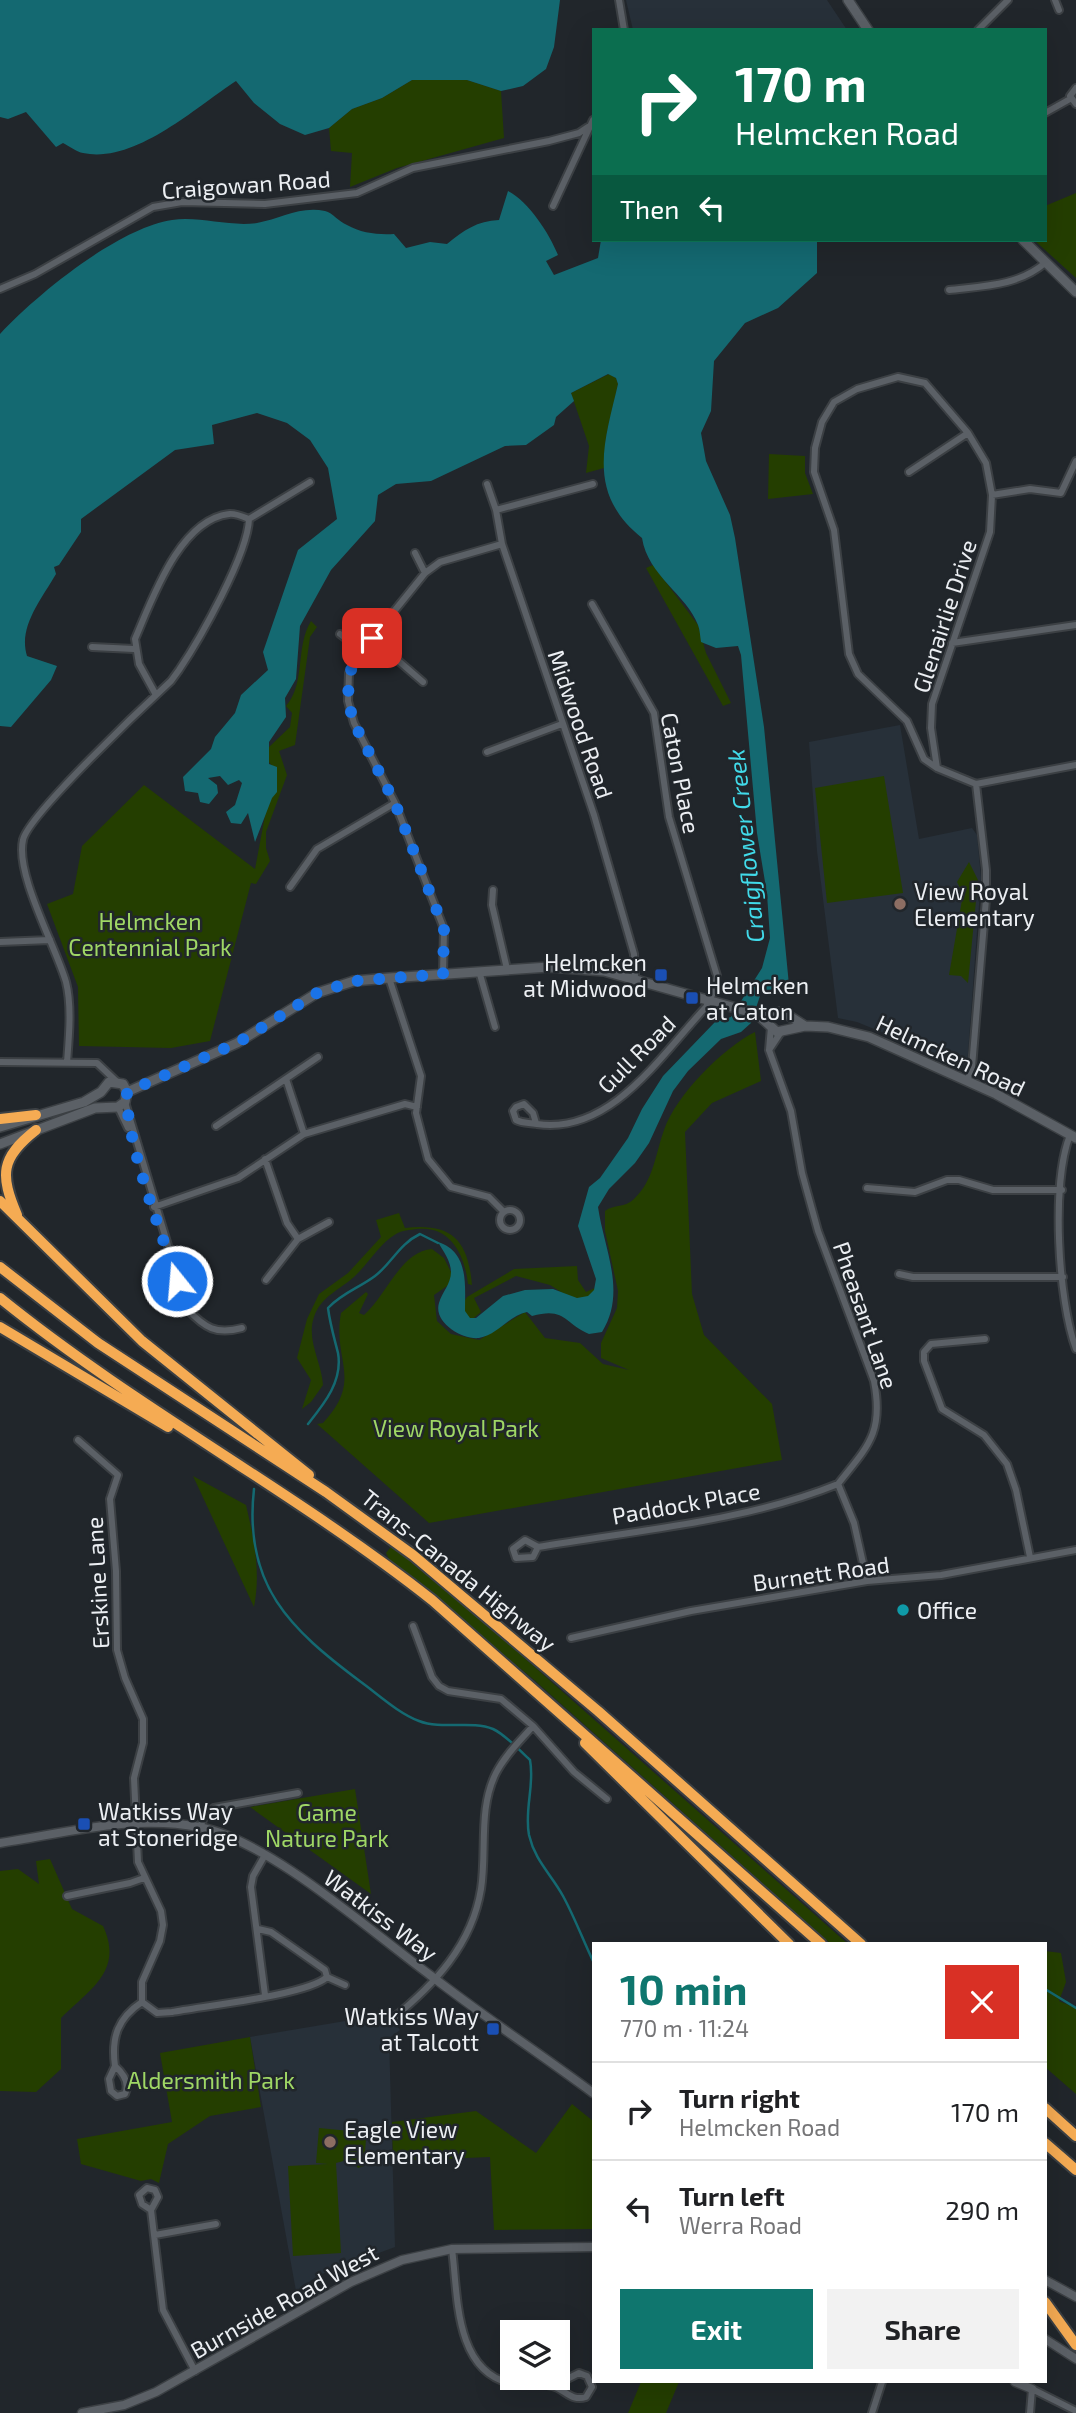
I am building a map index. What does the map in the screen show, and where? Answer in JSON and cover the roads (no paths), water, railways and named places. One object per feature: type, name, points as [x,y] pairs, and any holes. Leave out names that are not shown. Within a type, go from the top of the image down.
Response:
[{"type":"highway","points":[[0,1119],[36,1115]]},
{"type":"highway","points":[[22,1224],[7,1191],[4,1172],[11,1151],[36,1129]]},
{"type":"highway","points":[[0,1201],[142,1341],[293,1460],[326,1492]]},
{"type":"highway","name":"Trans-Canada Highway","points":[[0,1267],[98,1343],[326,1492],[446,1580],[859,1942]]},
{"type":"highway","name":"Trans-Canada Highway","points":[[0,1298],[82,1361],[239,1464],[388,1566],[432,1600],[819,1942]]},
{"type":"highway","points":[[0,1327],[173,1430],[239,1464]]},
{"type":"highway","points":[[531,1689],[787,1942]]},
{"type":"highway","points":[[1047,2110],[1076,2136]]},
{"type":"highway","points":[[1047,2145],[1076,2171]]},
{"type":"highway","points":[[1047,2305],[1076,2345]]},
{"type":"main road","points":[[848,0],[867,28]]},
{"type":"main road","points":[[1025,242],[1076,292]]},
{"type":"main road","points":[[0,1127],[76,1105],[119,1085],[157,1078],[237,1043],[317,993],[354,981],[507,969],[574,967],[635,977],[757,1014],[775,1012],[770,1026]]},
{"type":"main road","name":"Helmcken Road","points":[[775,1012],[783,1012],[805,1026]]},
{"type":"main road","points":[[757,1014],[770,1026],[785,1030],[789,1016]]},
{"type":"main road","name":"Helmcken Road","points":[[785,1030],[805,1026],[852,1032],[967,1081],[1073,1137]]},
{"type":"main road","points":[[118,1106],[119,1085]]},
{"type":"main road","points":[[101,1093],[102,1099],[118,1106]]},
{"type":"main road","points":[[0,1144],[95,1108],[118,1106]]},
{"type":"street","points":[[619,0],[624,28]]},
{"type":"street","points":[[980,28],[1007,0]]},
{"type":"street","points":[[1055,0],[1059,10]]},
{"type":"street","points":[[1047,112],[1073,102],[1070,93],[1076,88]]},
{"type":"street","points":[[553,206],[592,121]]},
{"type":"street","name":"Craigowan Road","points":[[0,289],[35,274],[153,207],[182,202],[265,204],[357,193],[414,168],[549,141],[579,133],[588,127]]},
{"type":"street","points":[[949,290],[1008,282],[1031,274],[1045,263]]},
{"type":"street","name":"Glenairlie Drive","points":[[898,377],[925,383],[968,433],[986,463],[992,495],[990,532],[930,715],[937,768],[924,758],[900,713],[858,674],[849,654],[834,530],[814,472],[814,455],[822,422],[834,402],[857,389],[898,377]]},
{"type":"street","points":[[909,472],[968,433]]},
{"type":"street","points":[[992,495],[1030,489],[1060,493],[1076,461]]},
{"type":"street","points":[[156,695],[134,649],[146,612],[187,538],[204,524],[230,513],[249,519],[310,482]]},
{"type":"street","name":"Midwood Road","points":[[487,484],[496,510],[502,544],[594,815],[631,942],[635,977]]},
{"type":"street","points":[[496,510],[593,484]]},
{"type":"street","points":[[67,1062],[69,1030],[66,985],[30,886],[22,851],[23,838],[47,804],[156,695],[184,663],[239,557],[249,533],[249,519]]},
{"type":"street","points":[[443,974],[444,929],[395,803],[354,723],[348,701],[349,673],[362,651],[425,573],[440,562],[502,544]]},
{"type":"street","points":[[415,553],[425,573]]},
{"type":"street","name":"Caton Place","points":[[592,604],[654,713],[669,817],[717,976],[711,999]]},
{"type":"street","points":[[952,643],[1076,625]]},
{"type":"street","points":[[340,634],[362,651]]},
{"type":"street","points":[[372,638],[423,682]]},
{"type":"street","points":[[92,647],[134,649]]},
{"type":"street","points":[[487,752],[562,724]]},
{"type":"street","points":[[937,768],[976,784],[1076,765]]},
{"type":"street","points":[[967,1081],[972,1067],[986,899],[986,870],[976,784]]},
{"type":"street","points":[[290,887],[317,849],[395,803]]},
{"type":"street","points":[[493,890],[492,905],[507,969]]},
{"type":"street","points":[[0,942],[50,940]]},
{"type":"street","points":[[479,971],[495,1027]]},
{"type":"street","points":[[389,978],[423,1084],[417,1107],[418,1127],[434,1170],[452,1186],[489,1197],[504,1212]]},
{"type":"street","name":"Gull Road","points":[[536,1123],[548,1127],[572,1123],[600,1113],[619,1101],[711,999]]},
{"type":"street","name":"Pheasant Lane","points":[[770,1026],[769,1049],[791,1111],[802,1174],[818,1231],[874,1381],[878,1404],[877,1429],[866,1452],[838,1484]]},
{"type":"street","points":[[769,1049],[785,1030]]},
{"type":"street","points":[[216,1126],[318,1057]]},
{"type":"street","points":[[0,1062],[97,1063],[119,1085]]},
{"type":"street","points":[[286,1079],[304,1134]]},
{"type":"street","points":[[154,1207],[238,1178],[304,1134],[405,1104],[417,1107]]},
{"type":"street","points":[[118,1106],[134,1139],[187,1309],[200,1323],[218,1332],[242,1328]]},
{"type":"street","points":[[1073,1137],[1061,1170],[1059,1245],[1064,1306],[1076,1349]]},
{"type":"street","points":[[265,1159],[287,1223],[298,1239]]},
{"type":"street","points":[[867,1188],[915,1192],[947,1180],[959,1180],[993,1190],[1062,1190]]},
{"type":"street","points":[[266,1280],[298,1239],[329,1223]]},
{"type":"street","points":[[899,1274],[913,1277],[1063,1277]]},
{"type":"street","points":[[985,1339],[937,1343],[924,1352],[924,1361],[942,1409],[966,1422],[996,1447],[1007,1464],[1030,1557]]},
{"type":"street","name":"Erskine Lane","points":[[78,1440],[118,1475],[110,1499],[116,1572],[117,1650],[144,1726],[134,1778],[135,1822]]},
{"type":"street","points":[[838,1484],[854,1524],[867,1581]]},
{"type":"street","name":"Paddock Place","points":[[538,1547],[759,1509],[806,1497],[838,1484]]},
{"type":"street","name":"Burnett Road","points":[[571,1638],[691,1611],[867,1581],[942,1575],[1076,1550]]},
{"type":"street","points":[[413,1626],[432,1677],[439,1686],[448,1692],[500,1699],[533,1726],[574,1772],[607,1799]]},
{"type":"street","points":[[392,2019],[436,1980],[463,1940],[481,1889],[486,1800],[505,1759],[533,1726]]},
{"type":"street","points":[[200,1827],[205,1815],[214,1808],[298,1793]]},
{"type":"street","points":[[115,2066],[125,2076],[127,2090],[125,2094],[117,2096],[111,2091],[108,2079],[115,2066],[113,2052],[121,2020],[142,2002],[142,1982],[160,1941],[163,1925],[162,1911],[138,1862],[135,1822]]},
{"type":"street","name":"Watkiss Way","points":[[0,1843],[135,1822],[165,1822],[200,1827],[247,1844],[592,2092]]},
{"type":"street","points":[[265,1855],[253,1877],[251,1887],[265,1995]]},
{"type":"street","points":[[67,1896],[130,1884],[144,1878]]},
{"type":"street","points":[[258,1928],[271,1932],[325,1970],[327,1978]]},
{"type":"street","points":[[142,2002],[157,2013],[172,2012],[321,1983],[327,1978]]},
{"type":"street","points":[[327,1978],[345,1985]]},
{"type":"street","points":[[151,2210],[163,2310],[195,2371]]},
{"type":"street","points":[[155,2235],[216,2224]]},
{"type":"street","name":"Burnside Road West","points":[[82,2413],[124,2405],[195,2371],[351,2282],[402,2260],[452,2249],[592,2247]]},
{"type":"street","points":[[452,2249],[466,2342],[475,2361],[500,2379]]},
{"type":"street","points":[[1047,2281],[1076,2297]]},
{"type":"street","points":[[1047,2340],[1076,2359]]},
{"type":"street","points":[[579,2373],[587,2376],[592,2387],[589,2395],[578,2399],[553,2386],[579,2373]]},
{"type":"street","points":[[872,2413],[882,2383]]},
{"type":"street","points":[[1017,2383],[1076,2411]]},
{"type":"street","points":[[1030,2413],[1032,2389]]},
{"type":"water","points":[[0,0],[560,0],[554,47],[546,69],[523,86],[501,91],[467,80],[412,80],[382,98],[352,109],[329,128],[305,135],[280,124],[254,103],[236,81],[184,118],[144,142],[103,154],[81,152],[63,143],[56,147],[26,112],[8,119],[0,117]]},
{"type":"water","points":[[508,191],[531,210],[549,237],[558,255],[546,261],[554,275],[598,258],[601,242],[817,242],[817,273],[778,308],[745,323],[714,361],[711,411],[701,433],[706,461],[730,515],[735,538],[764,727],[789,985],[761,993],[751,1023],[741,1032],[721,1039],[688,1071],[673,1091],[649,1143],[635,1163],[609,1189],[598,1207],[613,1286],[613,1302],[602,1332],[589,1334],[552,1313],[532,1316],[527,1312],[514,1317],[486,1336],[472,1338],[457,1333],[440,1317],[439,1303],[450,1280],[451,1268],[438,1242],[455,1253],[460,1261],[465,1280],[465,1311],[470,1318],[476,1318],[503,1296],[525,1290],[553,1289],[577,1298],[588,1296],[594,1290],[596,1279],[578,1226],[589,1187],[600,1178],[628,1138],[663,1076],[715,1022],[731,1017],[762,968],[770,938],[767,894],[757,833],[741,655],[738,646],[716,648],[701,642],[699,627],[693,614],[659,574],[642,538],[624,521],[613,503],[606,485],[604,467],[608,427],[618,384],[616,378],[608,374],[571,393],[574,401],[556,417],[554,425],[526,445],[505,446],[431,481],[396,484],[378,495],[375,521],[331,570],[300,626],[296,679],[285,698],[286,717],[269,742],[269,764],[277,767],[277,792],[272,798],[255,842],[248,813],[241,824],[231,823],[226,812],[235,805],[242,783],[239,780],[228,785],[220,776],[208,778],[217,785],[218,793],[209,804],[200,802],[198,793],[185,791],[183,777],[211,749],[215,737],[235,713],[241,695],[268,670],[263,652],[298,550],[337,519],[328,468],[310,440],[287,423],[257,413],[212,425],[214,444],[175,450],[81,519],[81,532],[59,565],[54,567],[56,574],[32,614],[26,635],[27,656],[57,666],[51,680],[11,727],[0,726],[0,334],[34,301],[103,249],[127,236],[172,220],[246,224],[307,210],[325,211],[358,230],[394,234],[406,248],[430,242],[447,244],[471,227],[499,220]]},
{"type":"waterway","name":"Craigflower Creek","points":[[308,1424],[331,1392],[338,1373],[338,1353],[328,1308],[375,1276],[413,1238],[420,1234],[438,1243]]},
{"type":"waterway","name":"Craigflower Creek","points":[[254,1489],[256,1552],[264,1578],[277,1602],[313,1643],[411,1718],[428,1724],[475,1725],[493,1729],[530,1760],[529,1835],[539,1860],[567,1904],[592,1959]]},
{"type":"waterway","name":"Craigflower Creek","points":[[1047,1990],[1076,2008]]},
{"type":"place","name":"View Royal Elementary","points":[[900,904]]},
{"type":"place","name":"Helmcken at Midwood","points":[[661,975]]},
{"type":"place","name":"Helmcken at Caton","points":[[692,998]]},
{"type":"place","name":"Office","points":[[903,1610]]},
{"type":"place","name":"Watkiss Way at Stoneridge","points":[[84,1824]]},
{"type":"place","name":"Watkiss Way at Talcott","points":[[493,2029]]},
{"type":"place","name":"Eagle View Elementary","points":[[330,2142]]},
{"type":"park label","name":"Helmcken Centennial Park","points":[[150,934]]},
{"type":"park label","name":"View Royal Park","points":[[456,1428]]},
{"type":"park label","name":"Game Nature Park","points":[[327,1825]]},
{"type":"park label","name":"Aldersmith Park","points":[[211,2080]]}]
